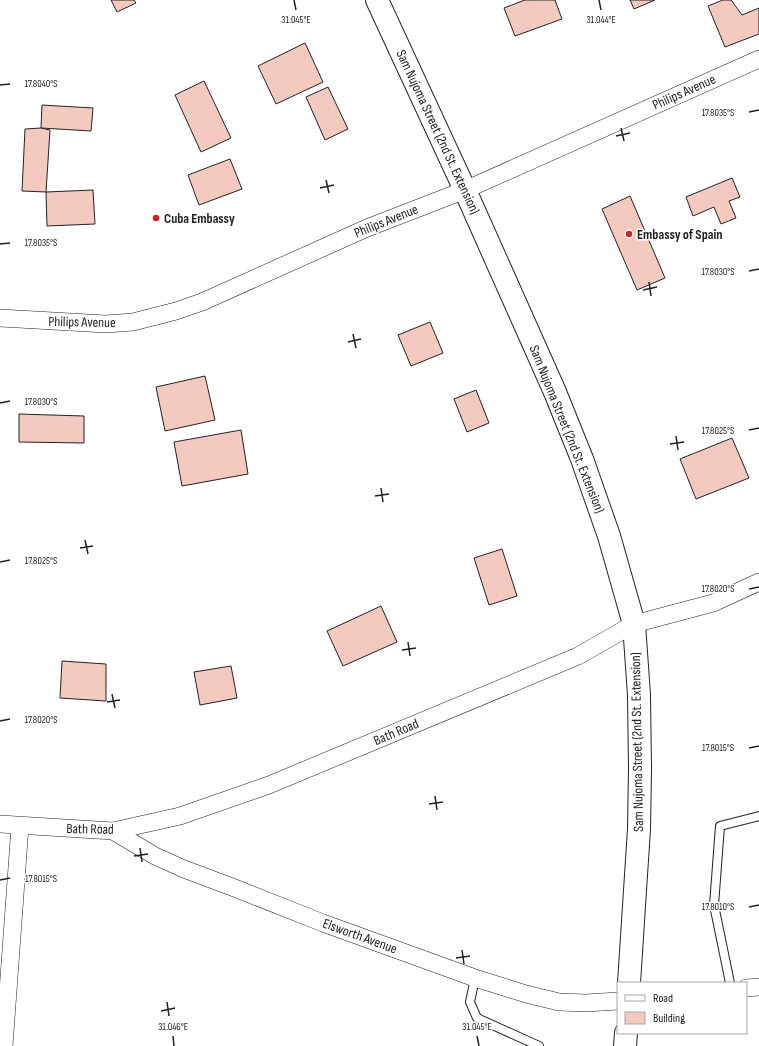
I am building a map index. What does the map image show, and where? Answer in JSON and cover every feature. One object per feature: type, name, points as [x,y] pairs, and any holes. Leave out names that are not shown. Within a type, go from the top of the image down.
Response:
[{"type":"highway","name":"Sam Nujoma Street (2nd St. Extension)","points":[[377,0],[465,190],[582,459],[609,536],[634,624],[639,695],[640,768],[639,829],[629,982]]},
{"type":"highway","points":[[625,1046],[626,1034]]},
{"type":"street","name":"Philips Avenue","points":[[0,318],[106,324],[134,322],[176,311],[202,302],[367,228],[465,190],[759,59]]},
{"type":"street","name":"Bath Road","points":[[0,824],[113,831],[180,816],[269,785],[578,656],[634,624],[714,603],[759,582]]},
{"type":"street","points":[[4,1046],[20,826]]},
{"type":"street","name":"Elsworth Avenue","points":[[113,831],[156,856],[184,869],[232,886],[323,923],[475,978],[526,994],[559,1002],[586,1003],[617,1001]]},
{"type":"street","points":[[747,988],[759,987]]},
{"type":"lane","points":[[730,982],[714,905],[720,826],[759,816]]},
{"type":"lane","points":[[475,978],[470,1002],[477,1018],[539,1046]]},
{"type":"building","points":[[111,0],[134,0],[136,3],[117,12]]},
{"type":"building","points":[[525,0],[555,0],[562,19],[515,36],[504,8]]},
{"type":"building","points":[[630,0],[655,0],[634,9]]},
{"type":"building","points":[[723,0],[731,0],[742,15],[759,8],[759,34],[725,47],[708,6]]},
{"type":"building","points":[[305,43],[323,82],[276,104],[258,66]]},
{"type":"building","points":[[204,81],[231,138],[201,152],[175,95]]},
{"type":"building","points":[[328,87],[348,129],[325,140],[306,97]]},
{"type":"building","points":[[42,105],[93,108],[91,131],[41,128]]},
{"type":"building","points":[[41,128],[50,130],[46,192],[22,191],[25,129]]},
{"type":"building","points":[[230,159],[242,189],[199,205],[188,175]]},
{"type":"building","points":[[732,178],[740,197],[729,201],[736,218],[721,224],[714,207],[693,216],[686,197]]},
{"type":"building","points":[[93,190],[95,224],[47,226],[46,192]]},
{"type":"building","points":[[630,196],[665,278],[637,290],[602,209]]},
{"type":"building","points":[[430,322],[443,353],[411,366],[398,335]]},
{"type":"building","points":[[205,376],[215,420],[165,431],[156,387]]},
{"type":"building","points":[[476,390],[489,423],[467,432],[454,399]]},
{"type":"building","points":[[19,414],[84,416],[84,443],[19,442]]},
{"type":"building","points":[[241,430],[248,474],[182,486],[174,442]]},
{"type":"building","points":[[732,438],[749,478],[696,499],[680,459]]},
{"type":"building","points":[[502,549],[517,596],[489,605],[474,558]]},
{"type":"building","points":[[381,606],[397,642],[343,666],[327,631]]},
{"type":"building","points":[[62,661],[106,664],[106,701],[60,698]]},
{"type":"building","points":[[231,666],[237,698],[200,705],[194,672]]},
{"type":"place","name":"Cuba Embassy","points":[[156,218]]},
{"type":"place","name":"Embassy of Spain","points":[[629,234]]}]
